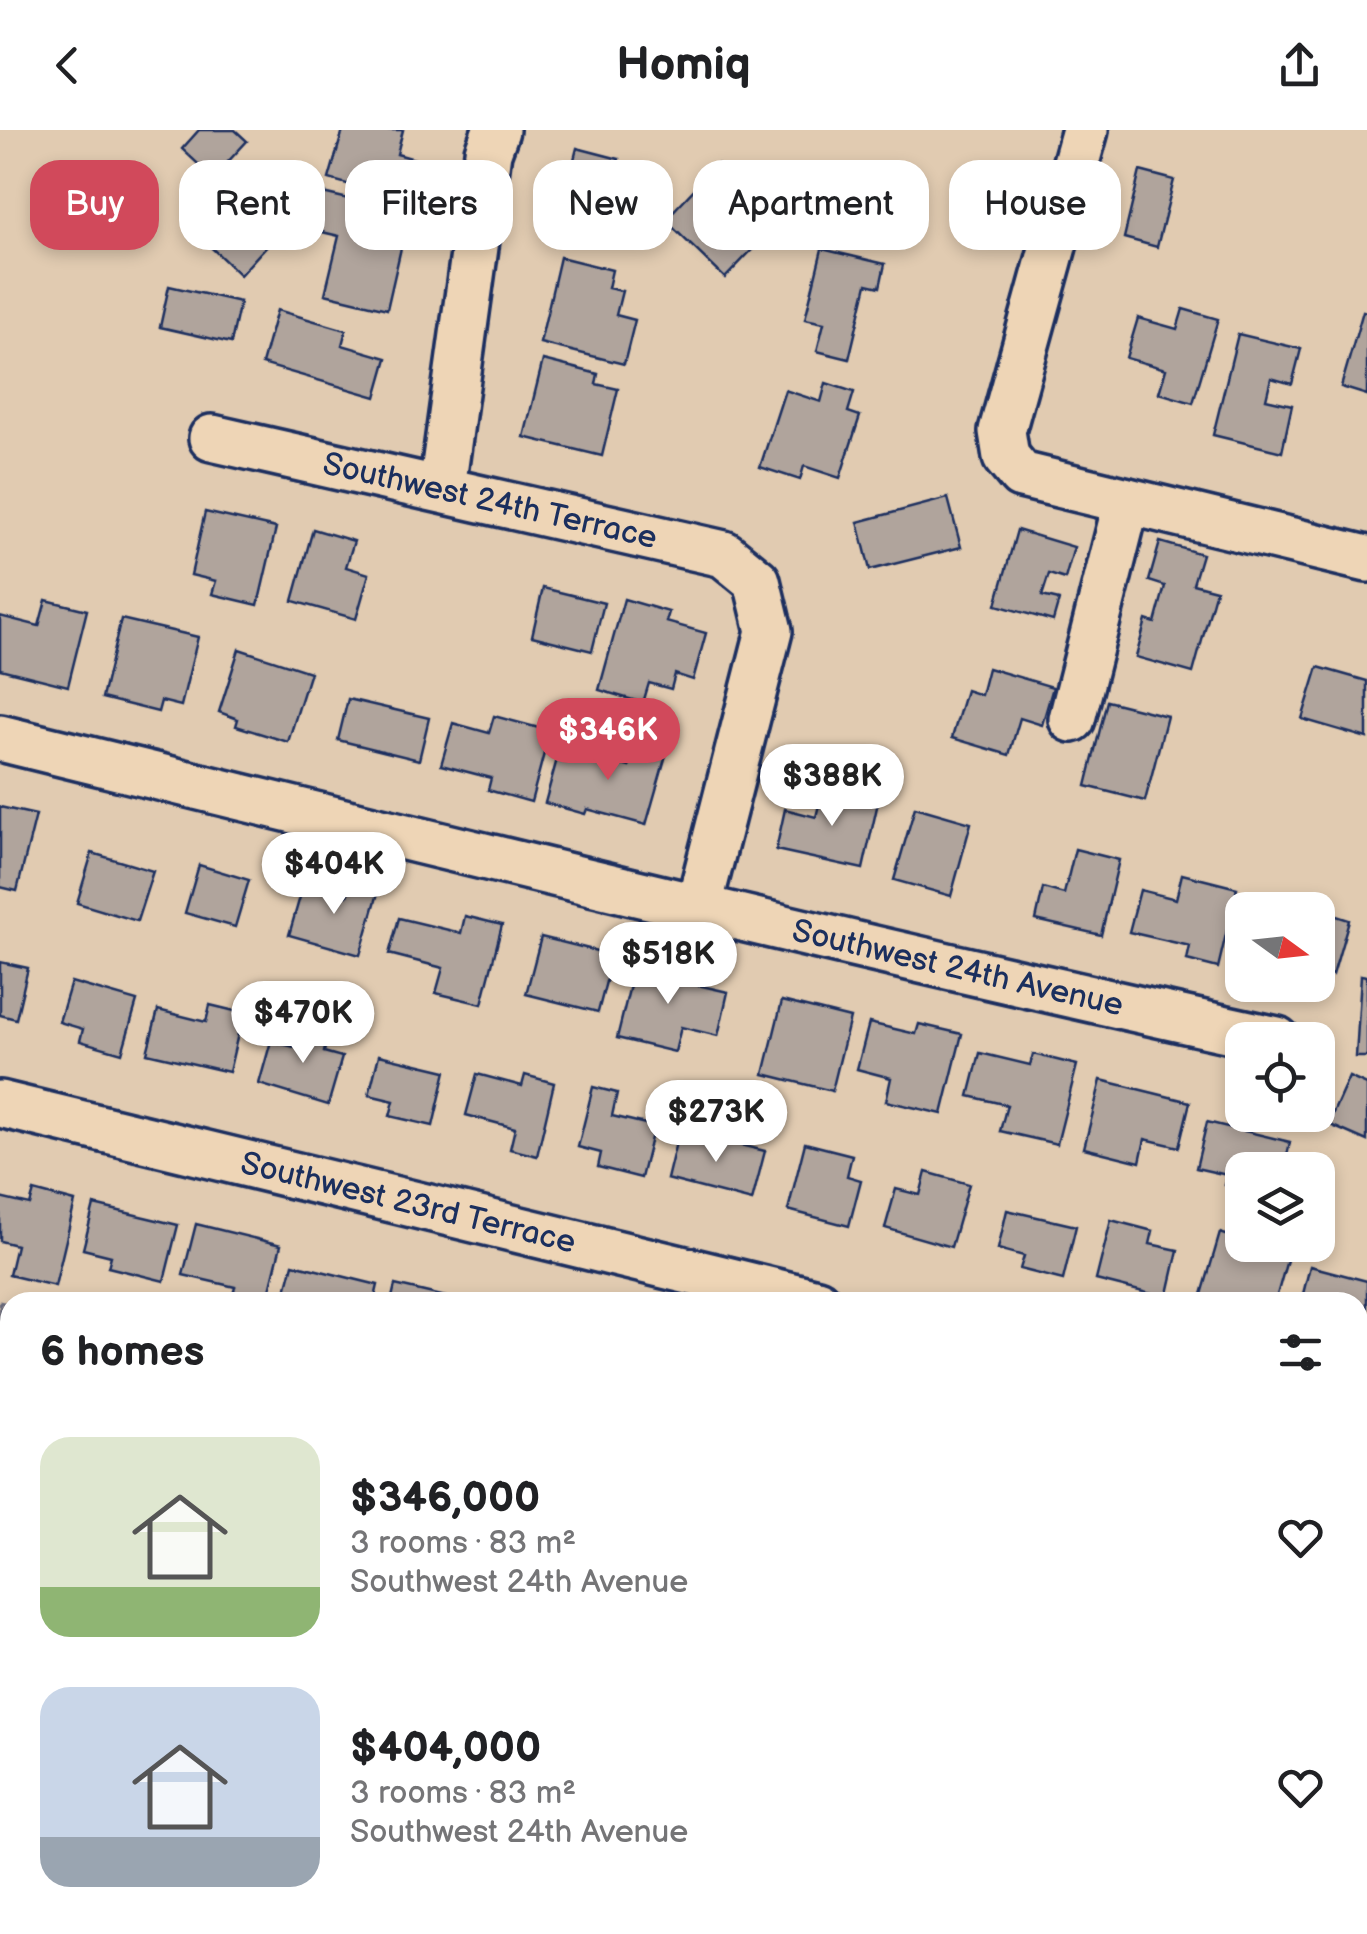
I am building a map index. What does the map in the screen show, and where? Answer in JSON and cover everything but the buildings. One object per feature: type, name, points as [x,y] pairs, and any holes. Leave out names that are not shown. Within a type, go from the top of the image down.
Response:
[{"type":"street","points":[[442,488],[488,152],[496,130]]},
{"type":"street","points":[[1085,130],[1002,431],[1006,457],[1021,476],[1367,558]]},
{"type":"street","name":"Southwest 24th Terrace","points":[[212,438],[724,554],[758,581],[769,632],[698,909]]},
{"type":"street","points":[[1072,720],[1127,501]]},
{"type":"street","name":"Southwest 24th Avenue","points":[[0,738],[698,909],[1225,1029]]},
{"type":"street","name":"Southwest 23rd Terrace","points":[[0,1104],[775,1292]]}]
